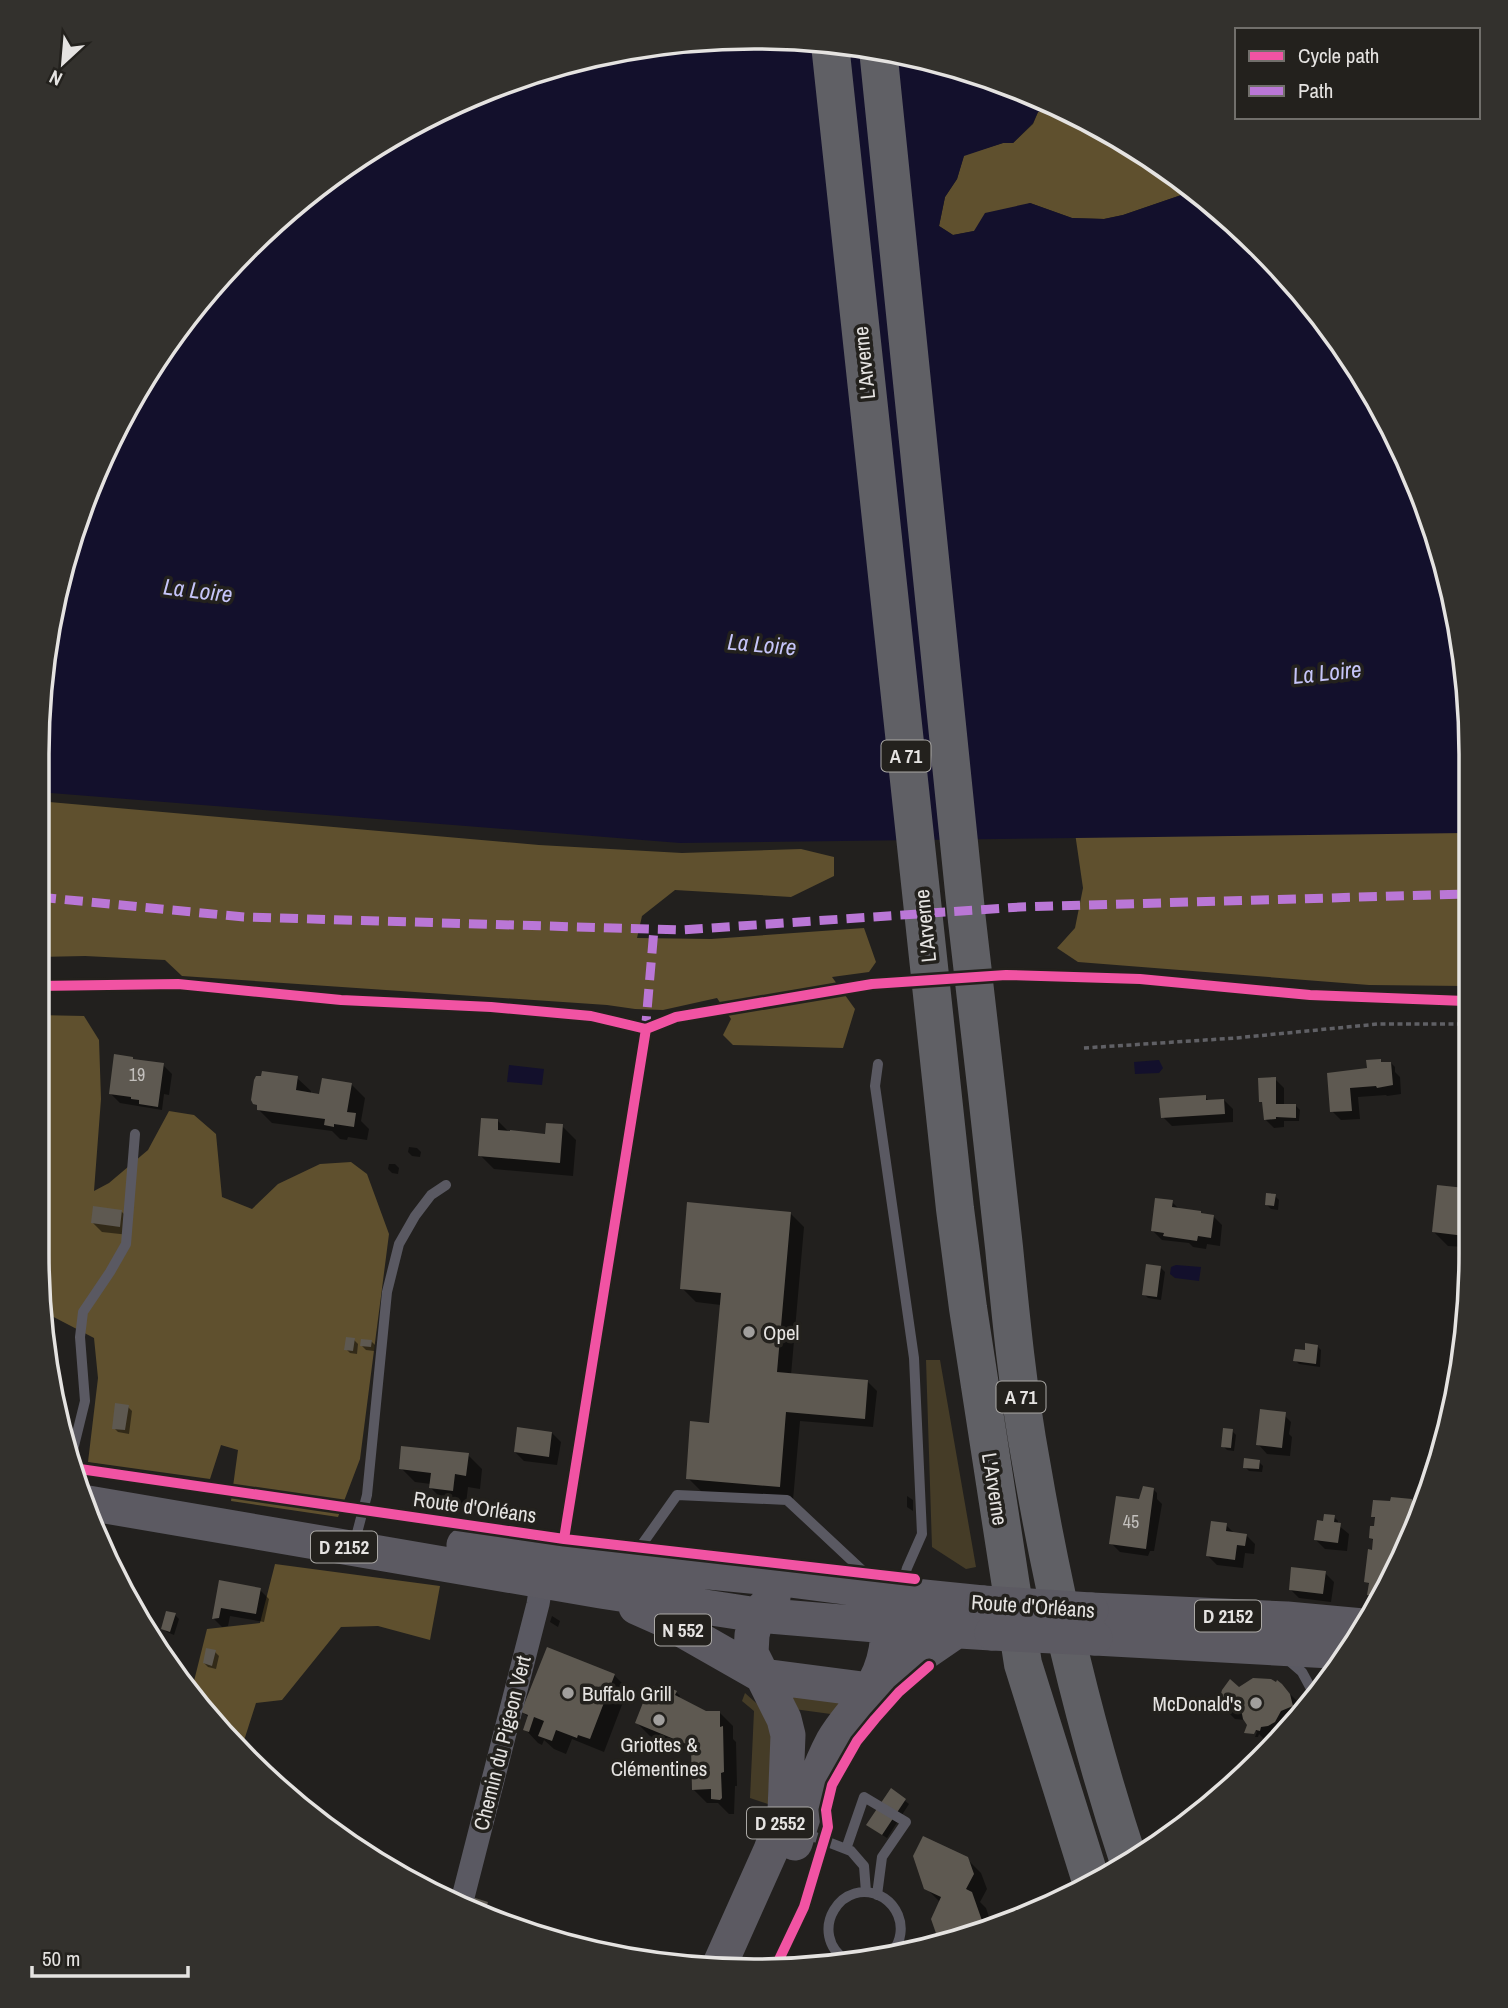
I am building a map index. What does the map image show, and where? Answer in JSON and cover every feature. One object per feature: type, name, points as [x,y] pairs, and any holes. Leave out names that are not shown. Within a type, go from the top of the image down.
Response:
[{"type":"highway","name":"L'Arverne","points":[[831,54],[968,1308],[1023,1664],[1089,1874]]},
{"type":"highway","name":"L'Arverne","points":[[879,61],[967,921],[1030,1460],[1051,1572],[1088,1725],[1126,1852]]},
{"type":"highway","points":[[1023,1664],[1026,1742],[1066,1886]]},
{"type":"highway","points":[[1088,1725],[1108,1733],[1144,1841]]},
{"type":"main road","name":"Route d'Orléans","points":[[89,1488],[357,1534],[790,1580],[889,1604],[987,1618],[1093,1624],[1274,1648],[1336,1651]]},
{"type":"main road","name":"Route d'Orléans","points":[[95,1504],[757,1615],[889,1604],[956,1631],[987,1618]]},
{"type":"main road","points":[[790,1580],[757,1615],[751,1653],[763,1676],[870,1690],[956,1631]]},
{"type":"main road","name":"N 552","points":[[601,1591],[663,1619],[763,1676]]},
{"type":"main road","points":[[870,1690],[886,1653],[889,1604]]},
{"type":"main road","name":"Route d'Orléans","points":[[1093,1624],[1287,1619],[1353,1625]]},
{"type":"main road","name":"D 2552","points":[[723,1958],[771,1850],[785,1811],[788,1735],[784,1719],[763,1676]]},
{"type":"main road","name":"D 2552","points":[[745,1959],[783,1882],[819,1770],[835,1738],[870,1690]]},
{"type":"street","name":"Chemin du Pigeon Vert","points":[[463,1896],[542,1580]]},
{"type":"lane","points":[[628,1564],[677,1495],[787,1500],[864,1572],[889,1604],[907,1568],[922,1534],[914,1358],[874,1086],[878,1064]]},
{"type":"lane","points":[[75,1442],[85,1401],[80,1337],[83,1312],[126,1244],[135,1134]]},
{"type":"lane","points":[[357,1534],[367,1495],[387,1292],[399,1244],[430,1195],[446,1185]]},
{"type":"lane","points":[[1274,1648],[1302,1672],[1310,1687]]},
{"type":"lane","points":[[846,1849],[864,1797],[906,1822],[882,1857],[872,1893]]},
{"type":"lane","points":[[799,1831],[851,1851],[864,1866],[872,1893]]},
{"type":"lane","points":[[839,1954],[830,1941],[830,1917],[835,1907],[854,1894],[872,1893],[888,1901],[897,1911],[901,1936],[897,1944]]},
{"type":"path","points":[[1084,1048],[1236,1038],[1378,1024],[1459,1024]]},
{"type":"shaded area","points":[[1038,112],[1066,122],[1106,143],[1182,195],[1104,219],[1072,218],[1030,203],[974,231],[953,235],[939,226],[945,197],[957,179],[964,155],[1003,143],[1013,143],[1033,124]]},
{"type":"shaded area","points":[[49,802],[539,845],[682,853],[801,849],[834,857],[834,876],[791,897],[675,890],[642,916],[637,938],[711,939],[864,928],[876,962],[869,972],[832,977],[855,1009],[843,1048],[733,1045],[723,1035],[731,1019],[717,998],[663,1010],[635,1009],[182,976],[165,960],[49,957]]},
{"type":"shaded area","points":[[1459,815],[1459,986],[1369,985],[1078,962],[1057,948],[1075,928],[1083,888],[1074,826]]},
{"type":"shaded area","points":[[49,1015],[84,1016],[99,1040],[101,1099],[94,1191],[109,1183],[148,1150],[169,1111],[194,1115],[216,1134],[222,1197],[252,1209],[278,1184],[320,1164],[351,1162],[367,1174],[389,1234],[360,1459],[338,1517],[231,1501],[238,1450],[221,1445],[210,1479],[88,1462],[98,1378],[94,1338],[52,1316],[49,1254]]},
{"type":"shaded area","points":[[926,1360],[940,1360],[976,1567],[966,1569],[932,1547]]},
{"type":"shaded area","points":[[275,1564],[440,1586],[430,1640],[378,1626],[341,1627],[282,1700],[256,1703],[244,1741],[194,1681],[207,1629],[260,1623]]},
{"type":"shaded area","points":[[745,1693],[764,1710],[772,1729],[768,1804],[750,1798],[754,1711],[742,1701]]},
{"type":"shaded area","points":[[786,1693],[846,1702],[838,1715],[794,1709]]},
{"type":"water","name":"La Loire","points":[[754,49],[846,55],[892,63],[981,86],[1043,112],[1038,112],[1033,123],[1013,143],[1003,143],[964,156],[957,179],[945,197],[939,226],[953,235],[974,231],[985,213],[1030,203],[1072,218],[1104,219],[1182,195],[1253,255],[1313,325],[1365,402],[1386,442],[1422,527],[1435,572],[1453,662],[1459,754],[1459,833],[680,843],[49,793],[55,662],[73,572],[86,527],[122,442],[143,401],[195,325],[255,255],[289,224],[362,168],[402,143],[484,103],[527,86],[616,63],[662,55]]},
{"type":"water","points":[[1159,1060],[1163,1068],[1159,1073],[1135,1074],[1134,1062]]},
{"type":"water","points":[[509,1065],[544,1069],[542,1085],[507,1082]]},
{"type":"water","points":[[1171,1267],[1201,1267],[1199,1281],[1175,1278],[1170,1274]]},
{"type":"building","points":[[114,1054],[164,1063],[158,1107],[139,1104],[139,1100],[131,1097],[109,1094]]},
{"type":"building","points":[[1381,1059],[1381,1062],[1391,1062],[1393,1085],[1350,1088],[1352,1111],[1330,1112],[1327,1073],[1367,1068],[1366,1060]]},
{"type":"building","points":[[262,1071],[298,1076],[296,1090],[319,1094],[322,1078],[352,1083],[347,1112],[356,1113],[354,1127],[334,1124],[334,1127],[324,1125],[325,1119],[257,1110],[257,1105],[251,1100],[254,1080],[256,1076],[261,1076]]},
{"type":"building","points":[[1276,1077],[1276,1104],[1296,1104],[1296,1118],[1276,1117],[1264,1120],[1262,1102],[1259,1102],[1258,1078]]},
{"type":"building","points":[[1206,1095],[1206,1100],[1224,1099],[1225,1114],[1161,1118],[1159,1098]]},
{"type":"building","points":[[481,1118],[498,1119],[498,1130],[545,1134],[546,1123],[563,1124],[560,1163],[478,1156]]},
{"type":"building","points":[[1437,1185],[1459,1187],[1459,1235],[1432,1232]]},
{"type":"building","points":[[1266,1193],[1276,1194],[1274,1206],[1265,1205]]},
{"type":"building","points":[[1155,1198],[1173,1200],[1172,1207],[1214,1215],[1211,1238],[1198,1236],[1197,1241],[1163,1236],[1164,1233],[1151,1231]]},
{"type":"building","name":"Opel","points":[[687,1202],[791,1212],[777,1372],[868,1380],[865,1419],[786,1412],[780,1487],[686,1479],[690,1421],[709,1423],[721,1293],[680,1289]]},
{"type":"building","points":[[93,1206],[122,1210],[120,1227],[91,1223]]},
{"type":"building","points":[[1146,1264],[1161,1266],[1157,1297],[1142,1295]]},
{"type":"building","points":[[346,1337],[355,1338],[353,1351],[344,1350]]},
{"type":"building","points":[[361,1339],[372,1340],[371,1347],[360,1346]]},
{"type":"building","points":[[1305,1343],[1318,1345],[1316,1364],[1293,1361],[1295,1349],[1305,1350]]},
{"type":"building","points":[[115,1403],[129,1405],[125,1430],[112,1429]]},
{"type":"building","points":[[1260,1409],[1286,1412],[1282,1448],[1256,1445]]},
{"type":"building","points":[[517,1427],[552,1432],[549,1457],[514,1452]]},
{"type":"building","points":[[1223,1428],[1233,1429],[1231,1448],[1221,1447]]},
{"type":"building","points":[[401,1446],[469,1453],[466,1476],[455,1474],[453,1491],[429,1488],[431,1473],[399,1469]]},
{"type":"building","points":[[1244,1458],[1260,1460],[1259,1469],[1243,1468]]},
{"type":"building","points":[[1143,1486],[1154,1488],[1146,1549],[1109,1544],[1116,1496],[1139,1499]]},
{"type":"building","points":[[1391,1497],[1412,1499],[1413,1503],[1386,1566],[1371,1595],[1367,1595],[1369,1583],[1364,1582],[1368,1549],[1372,1550],[1373,1539],[1369,1538],[1370,1526],[1374,1526],[1375,1517],[1371,1517],[1373,1500],[1390,1501]]},
{"type":"building","points":[[1324,1514],[1335,1515],[1334,1522],[1341,1523],[1338,1543],[1314,1540],[1317,1520],[1323,1521]]},
{"type":"building","points":[[1211,1521],[1227,1523],[1226,1531],[1247,1534],[1245,1546],[1237,1545],[1235,1560],[1206,1556]]},
{"type":"building","points":[[1291,1567],[1326,1571],[1323,1594],[1289,1590]]},
{"type":"building","points":[[219,1580],[261,1588],[256,1614],[221,1608],[219,1618],[212,1619]]},
{"type":"building","points":[[166,1611],[176,1613],[170,1632],[161,1629]]},
{"type":"building","name":"Buffalo Grill","points":[[547,1647],[615,1674],[590,1739],[578,1735],[577,1738],[556,1730],[552,1741],[538,1736],[544,1721],[534,1717],[529,1732],[523,1730],[528,1715],[521,1712]]},
{"type":"building","points":[[206,1648],[216,1650],[212,1666],[203,1663]]},
{"type":"building","name":"McDonald's","points":[[1253,1678],[1277,1680],[1290,1694],[1293,1706],[1281,1711],[1275,1722],[1261,1727],[1260,1731],[1256,1730],[1254,1734],[1244,1733],[1247,1725],[1241,1709],[1219,1705],[1222,1690],[1230,1679],[1239,1687]]},
{"type":"building","points":[[650,1685],[665,1691],[666,1686],[677,1691],[675,1695],[706,1711],[720,1711],[724,1772],[721,1773],[720,1800],[711,1799],[711,1789],[692,1790],[691,1746],[635,1723]]},
{"type":"building","points":[[891,1788],[906,1799],[882,1835],[866,1825]]},
{"type":"building","points":[[923,1836],[968,1857],[974,1874],[966,1889],[972,1892],[982,1921],[937,1935],[931,1919],[941,1897],[924,1889],[913,1856]]},
{"type":"building","points":[[472,1897],[488,1902],[487,1906],[471,1899]]},
{"type":"marked path","points":[[49,898],[244,917],[681,930],[1020,907],[1459,894]]},
{"type":"marked path","points":[[645,1034],[654,929]]},
{"type":"cycle path","points":[[49,986],[178,984],[341,1000],[491,1007],[591,1016],[646,1029],[676,1017],[872,984],[1006,975],[1140,979],[1310,995],[1459,1001]]},
{"type":"cycle path","points":[[564,1539],[646,1029]]},
{"type":"cycle path","points":[[83,1469],[564,1539],[915,1579]]},
{"type":"cycle path","points":[[780,1958],[804,1907],[828,1827],[826,1810],[832,1785],[857,1741],[899,1692],[929,1666]]},
{"type":"place","name":"Opel","points":[[749,1332]]},
{"type":"place","name":"Buffalo Grill","points":[[568,1693]]},
{"type":"place","name":"McDonald's","points":[[1256,1703]]},
{"type":"place","name":"Griottes & Clémentines","points":[[659,1720]]}]
